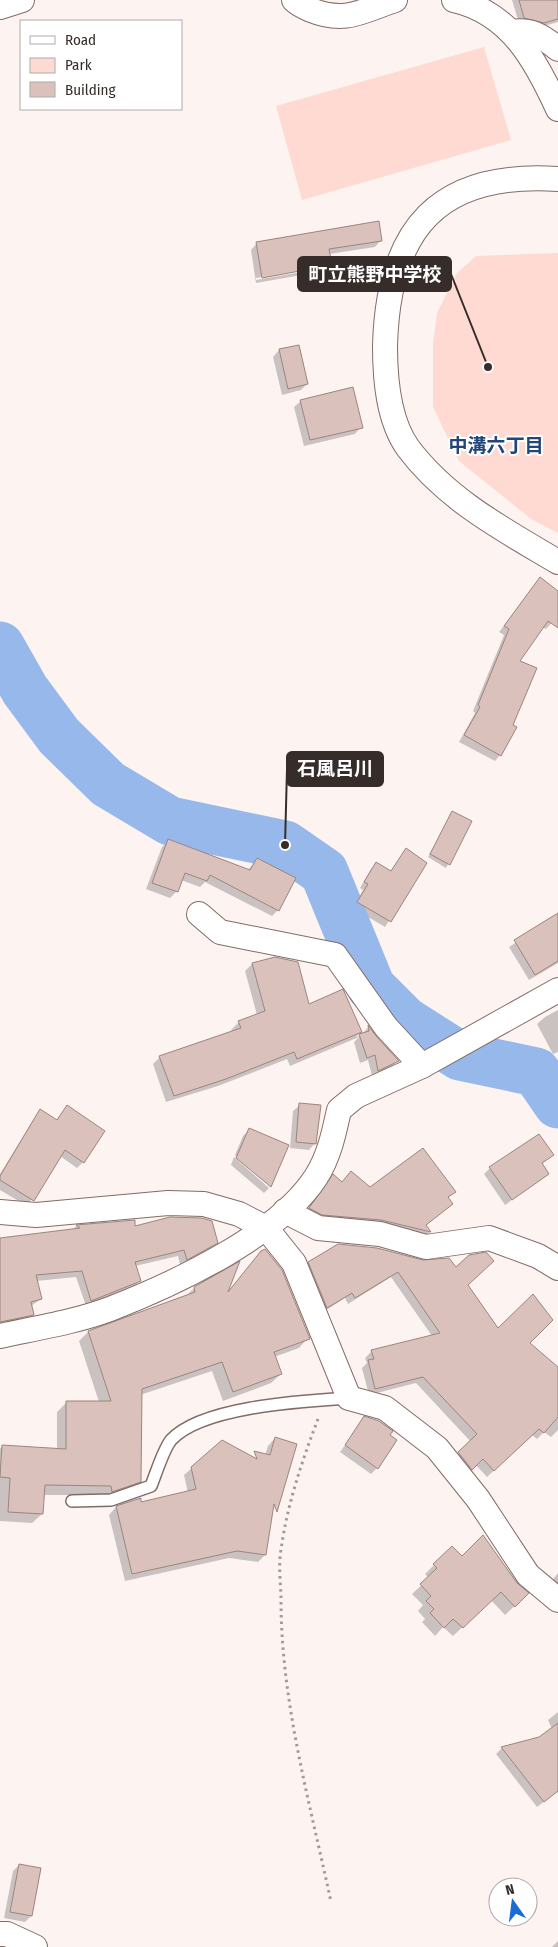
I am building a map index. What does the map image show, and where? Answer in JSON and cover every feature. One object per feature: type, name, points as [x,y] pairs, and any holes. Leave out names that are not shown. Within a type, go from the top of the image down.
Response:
[{"type":"street","points":[[0,7],[22,0]]},
{"type":"street","points":[[294,0],[310,9],[334,18],[354,15],[395,0]]},
{"type":"street","points":[[454,0],[489,15],[511,32],[531,54],[558,109]]},
{"type":"street","points":[[511,32],[526,30],[545,39],[558,49]]},
{"type":"street","points":[[558,180],[511,178],[468,188],[442,202],[422,220],[399,258],[391,284],[386,313],[385,361],[387,389],[395,420],[408,447],[447,490],[485,519],[558,562]]},
{"type":"street","points":[[200,914],[220,932],[334,955],[386,1027],[425,1064]]},
{"type":"street","points":[[0,1336],[62,1323],[110,1309],[195,1270],[236,1248],[286,1212],[316,1178],[333,1141],[339,1110],[356,1096],[425,1064],[558,990]]},
{"type":"street","points":[[0,1212],[36,1214],[168,1203],[204,1204],[239,1214],[266,1228],[294,1263],[349,1398],[385,1408],[437,1448],[478,1499],[528,1575],[558,1600]]},
{"type":"street","points":[[286,1212],[318,1228],[380,1234],[426,1247],[489,1238],[538,1256],[558,1268]]},
{"type":"street","points":[[0,1934],[7,1934],[35,1947]]},
{"type":"lane","points":[[72,1501],[111,1500],[151,1486],[171,1441],[192,1426],[235,1411],[349,1398]]},
{"type":"path","points":[[326,1400],[304,1456],[280,1552],[281,1627],[290,1715],[331,1902]]},
{"type":"green space","points":[[484,47],[511,140],[302,200],[276,106]]},
{"type":"green space","points":[[558,253],[558,533],[531,519],[459,461],[433,407],[433,344],[437,313],[457,273],[476,256]]},
{"type":"building","points":[[519,0],[558,0],[558,19],[544,23],[524,18]]},
{"type":"building","points":[[379,221],[382,241],[329,249],[332,265],[262,278],[256,242]]},
{"type":"building","points":[[299,345],[308,384],[288,389],[279,349]]},
{"type":"building","points":[[353,387],[363,428],[310,440],[300,400]]},
{"type":"building","points":[[540,577],[558,591],[558,628],[548,621],[520,661],[537,668],[513,725],[517,727],[501,756],[464,735],[480,707],[478,705],[509,629],[504,626]]},
{"type":"building","points":[[452,811],[472,821],[450,865],[430,854]]},
{"type":"building","points":[[168,839],[250,870],[257,858],[296,878],[279,911],[210,875],[207,881],[185,873],[178,892],[152,883]]},
{"type":"building","points":[[406,848],[427,863],[391,922],[357,902],[368,884],[364,882],[376,862],[391,871]]},
{"type":"building","points":[[558,913],[558,961],[535,975],[514,940]]},
{"type":"building","points":[[275,957],[298,962],[309,1004],[343,989],[362,1032],[297,1059],[294,1052],[226,1079],[174,1096],[159,1056],[241,1028],[238,1021],[265,1011],[252,963]]},
{"type":"building","points":[[368,1025],[399,1061],[378,1071],[375,1055],[367,1058],[359,1034],[369,1031]]},
{"type":"building","points":[[299,1103],[321,1105],[316,1144],[296,1142]]},
{"type":"building","points":[[67,1105],[105,1131],[84,1163],[65,1150],[34,1201],[0,1180],[0,1176],[40,1109],[57,1120]]},
{"type":"building","points":[[249,1128],[289,1145],[271,1187],[236,1158]]},
{"type":"building","points":[[539,1134],[554,1155],[542,1163],[549,1174],[512,1200],[489,1167]]},
{"type":"building","points":[[423,1148],[456,1192],[448,1197],[453,1204],[426,1225],[431,1232],[381,1220],[322,1215],[309,1208],[333,1174],[342,1182],[351,1171],[370,1187]]},
{"type":"building","points":[[170,1217],[202,1218],[212,1221],[218,1243],[187,1260],[184,1250],[135,1262],[141,1281],[91,1301],[82,1271],[36,1275],[42,1299],[31,1302],[34,1315],[0,1322],[0,1238],[80,1228],[76,1225],[135,1220],[135,1226]]},
{"type":"building","points":[[338,1244],[377,1248],[423,1260],[449,1258],[456,1267],[469,1255],[486,1252],[494,1261],[468,1285],[498,1328],[533,1294],[553,1320],[530,1343],[558,1367],[558,1417],[544,1433],[539,1429],[494,1471],[483,1459],[472,1470],[458,1452],[477,1434],[423,1377],[375,1389],[368,1360],[374,1359],[371,1350],[440,1333],[398,1272],[355,1298],[352,1293],[327,1308],[308,1262]]},
{"type":"building","points":[[265,1249],[282,1270],[310,1339],[274,1352],[282,1374],[233,1392],[222,1362],[142,1389],[141,1482],[112,1492],[111,1486],[45,1485],[43,1514],[8,1512],[10,1478],[0,1477],[2,1445],[66,1449],[66,1401],[111,1401],[88,1331],[195,1292],[194,1287],[240,1261],[228,1292],[261,1251]]},
{"type":"building","points":[[364,1416],[379,1421],[393,1431],[390,1435],[397,1440],[378,1469],[345,1445]]},
{"type":"building","points":[[275,1437],[297,1444],[277,1512],[274,1504],[266,1555],[237,1551],[132,1574],[116,1506],[141,1498],[141,1502],[196,1489],[191,1467],[222,1440],[257,1459],[254,1451],[270,1455]]},
{"type":"building","points":[[483,1535],[517,1583],[529,1593],[515,1607],[501,1592],[463,1628],[453,1619],[444,1628],[430,1613],[434,1609],[426,1601],[431,1596],[420,1584],[437,1568],[433,1564],[452,1546],[462,1556]]},
{"type":"building","points":[[558,1723],[558,1791],[544,1802],[501,1747],[539,1737]]},
{"type":"building","points":[[19,1864],[41,1868],[32,1916],[10,1912]]},
{"type":"waterway","points":[[0,646],[25,690],[59,736],[108,784],[170,821],[285,845],[324,872],[371,987],[405,1021],[460,1056],[536,1072],[558,1104]]},
{"type":"place","name":"町立熊野中学校","points":[[488,367]]},
{"type":"place","name":"石風呂川","points":[[285,845]]},
{"type":"district","name":"中溝六丁目","points":[[496,445]]}]
